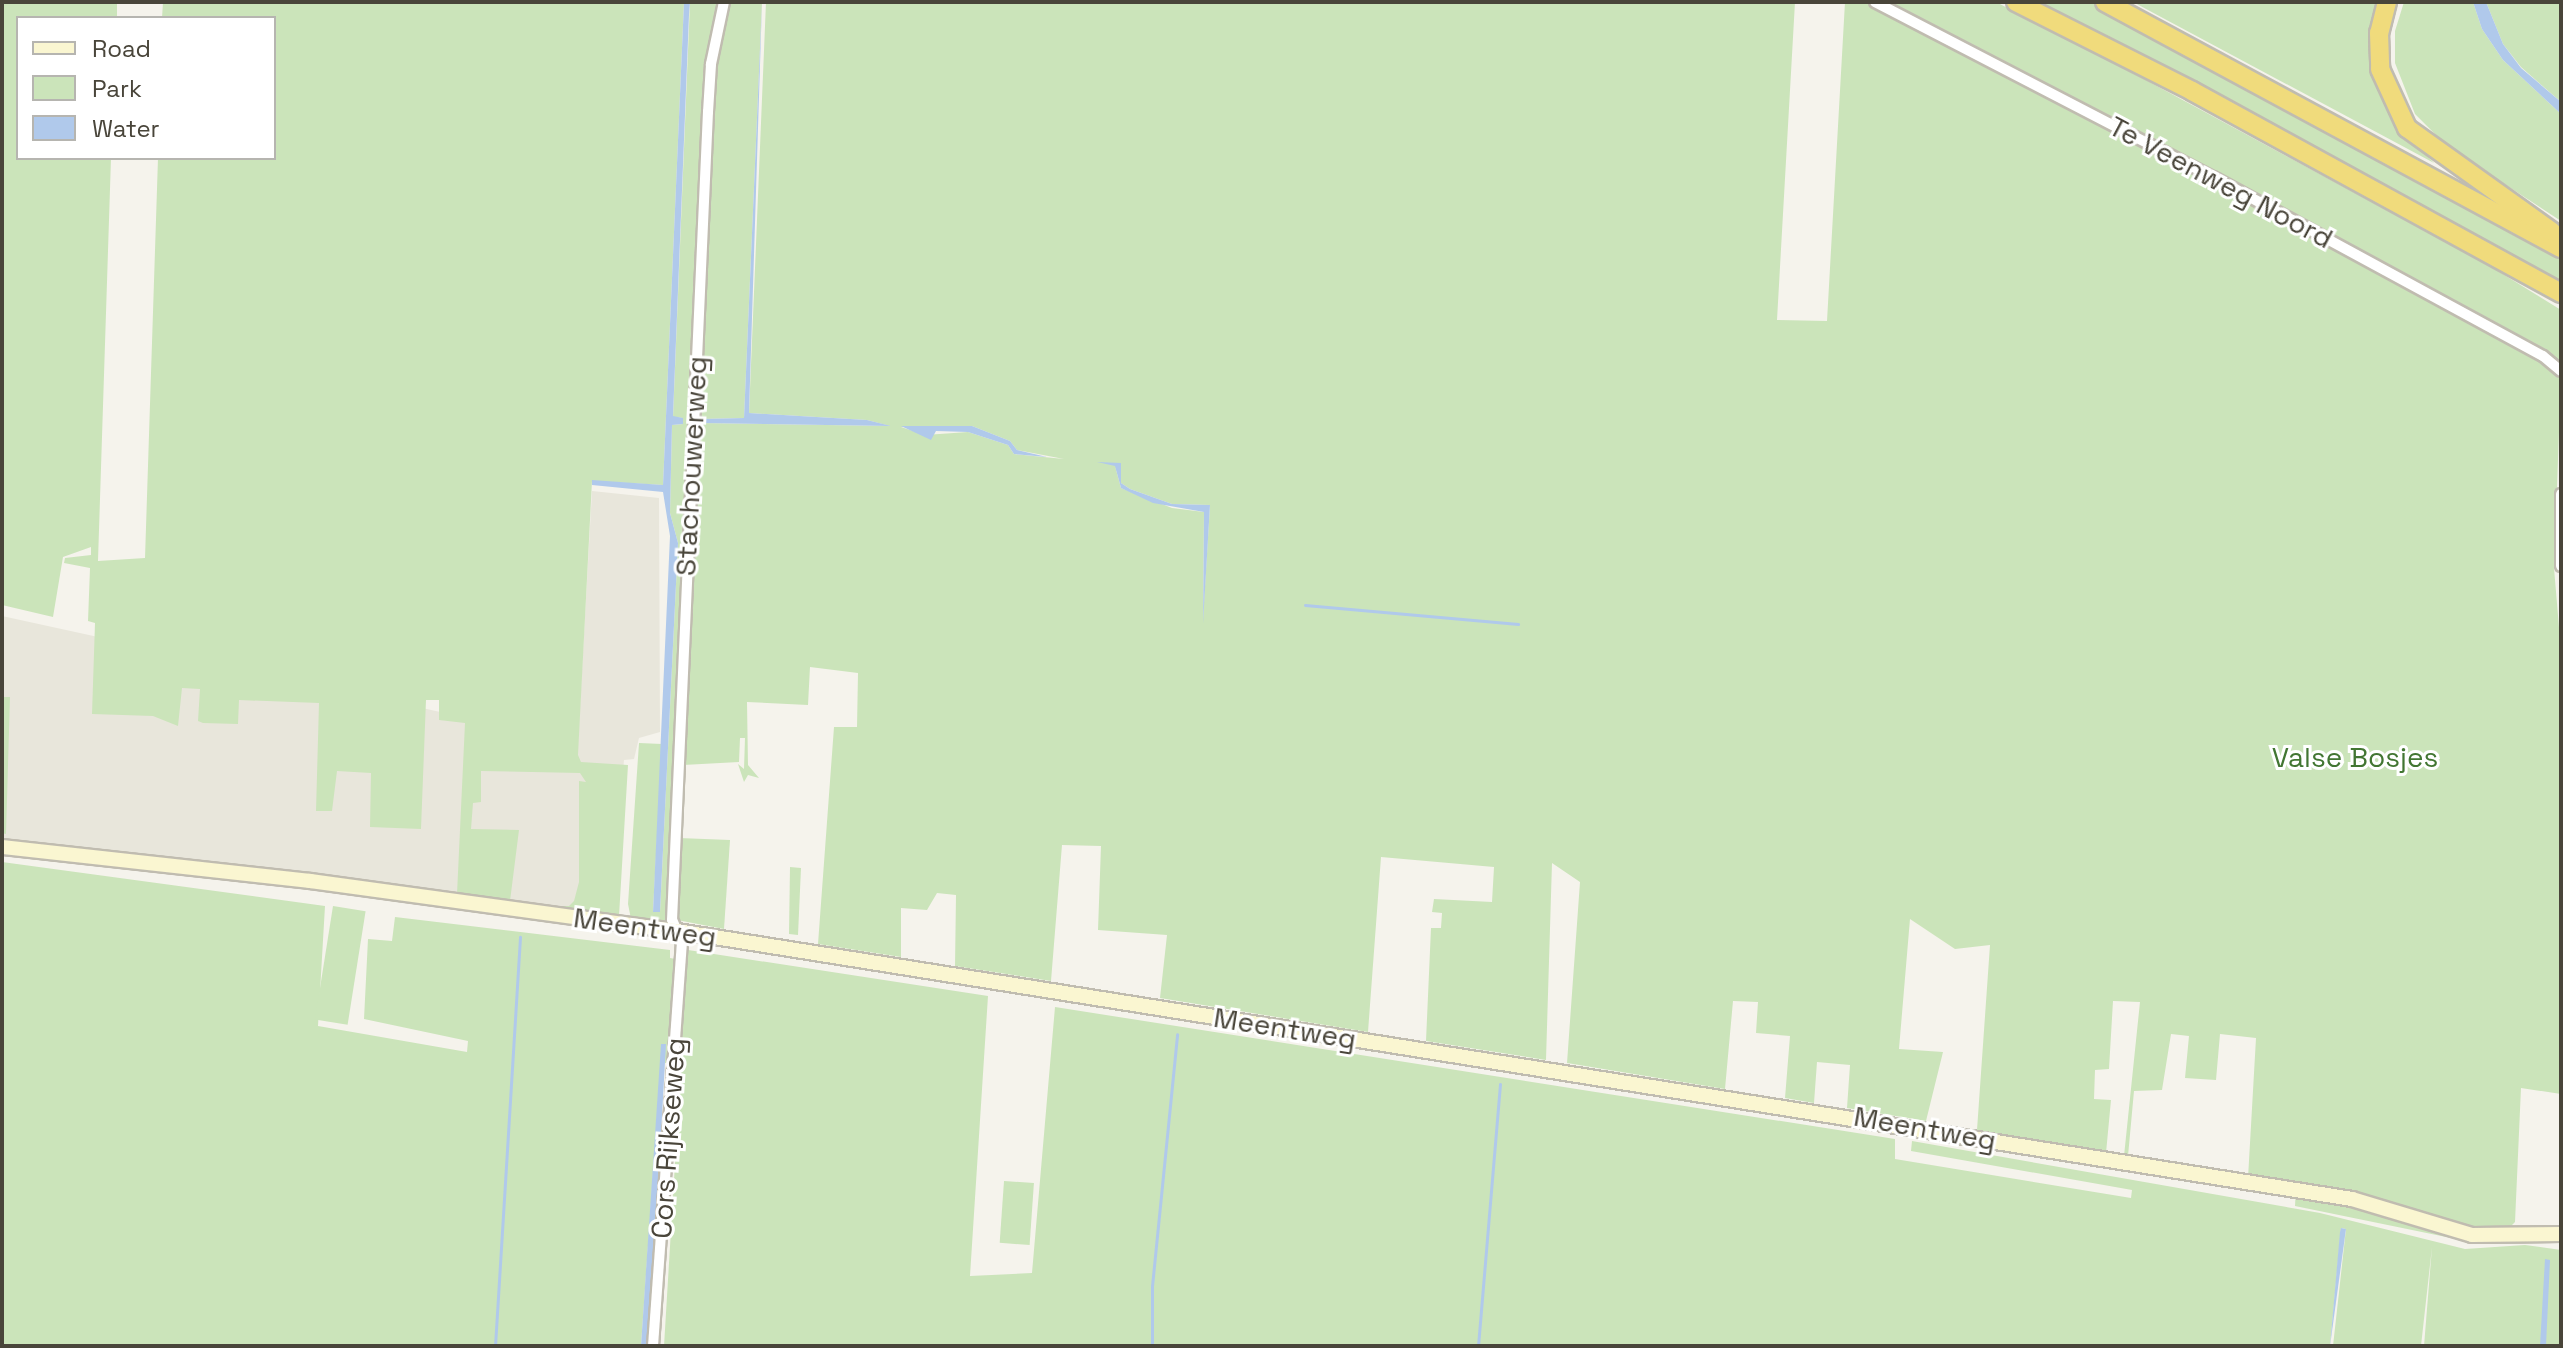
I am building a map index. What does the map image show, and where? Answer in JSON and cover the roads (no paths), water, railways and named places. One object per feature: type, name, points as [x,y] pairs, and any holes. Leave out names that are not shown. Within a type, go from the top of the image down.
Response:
[{"type":"highway","points":[[2016,2],[2192,91],[2561,293]]},
{"type":"highway","points":[[2105,2],[2561,248]]},
{"type":"highway","points":[[2387,2],[2379,33],[2380,69],[2407,128],[2561,239]]},
{"type":"street","name":"Stachouwerweg","points":[[677,931],[672,920],[708,112],[711,64],[724,2]]},
{"type":"street","name":"Te Veenweg Noord","points":[[1875,2],[2227,184],[2543,356],[2561,371]]},
{"type":"street","points":[[2561,494],[2561,566]]},
{"type":"street","name":"Meentweg","points":[[2,847],[330,884],[677,931],[2352,1199],[2472,1235],[2561,1234]]},
{"type":"street","name":"Cors Rijkseweg","points":[[653,1346],[682,943],[677,931]]},
{"type":"water","points":[[684,2],[690,2],[673,416],[683,418],[683,424],[672,425],[670,513],[678,543],[660,912],[653,912],[670,536],[663,492],[592,485],[592,480],[663,485]]},
{"type":"water","points":[[762,2],[749,413],[867,420],[891,426],[701,423],[701,419],[744,418]]},
{"type":"water","points":[[2473,2],[2486,2],[2503,44],[2521,68],[2561,102],[2561,114],[2503,60],[2482,29]]},
{"type":"water","points":[[901,426],[972,426],[1010,441],[1017,450],[1047,457],[1014,454],[1008,445],[968,432],[936,431],[931,440]]},
{"type":"water","points":[[1097,462],[1121,463],[1121,483],[1130,489],[1172,504],[1210,505],[1203,624],[1204,512],[1153,503],[1121,488],[1115,466]]},
{"type":"water","points":[[661,1044],[666,1044],[654,1258],[647,1346],[641,1346]]},
{"type":"water","points":[[2341,1228],[2346,1229],[2330,1346],[2340,1232]]},
{"type":"water","points":[[2545,1259],[2550,1260],[2546,1346],[2540,1346]]},
{"type":"waterway","points":[[1305,605],[1518,624]]},
{"type":"waterway","points":[[495,1346],[520,937]]},
{"type":"waterway","points":[[1152,1346],[1152,1286],[1177,1034]]},
{"type":"waterway","points":[[1478,1346],[1500,1084]]},
{"type":"park label","name":"Valse Bosjes","points":[[2355,757]]}]
